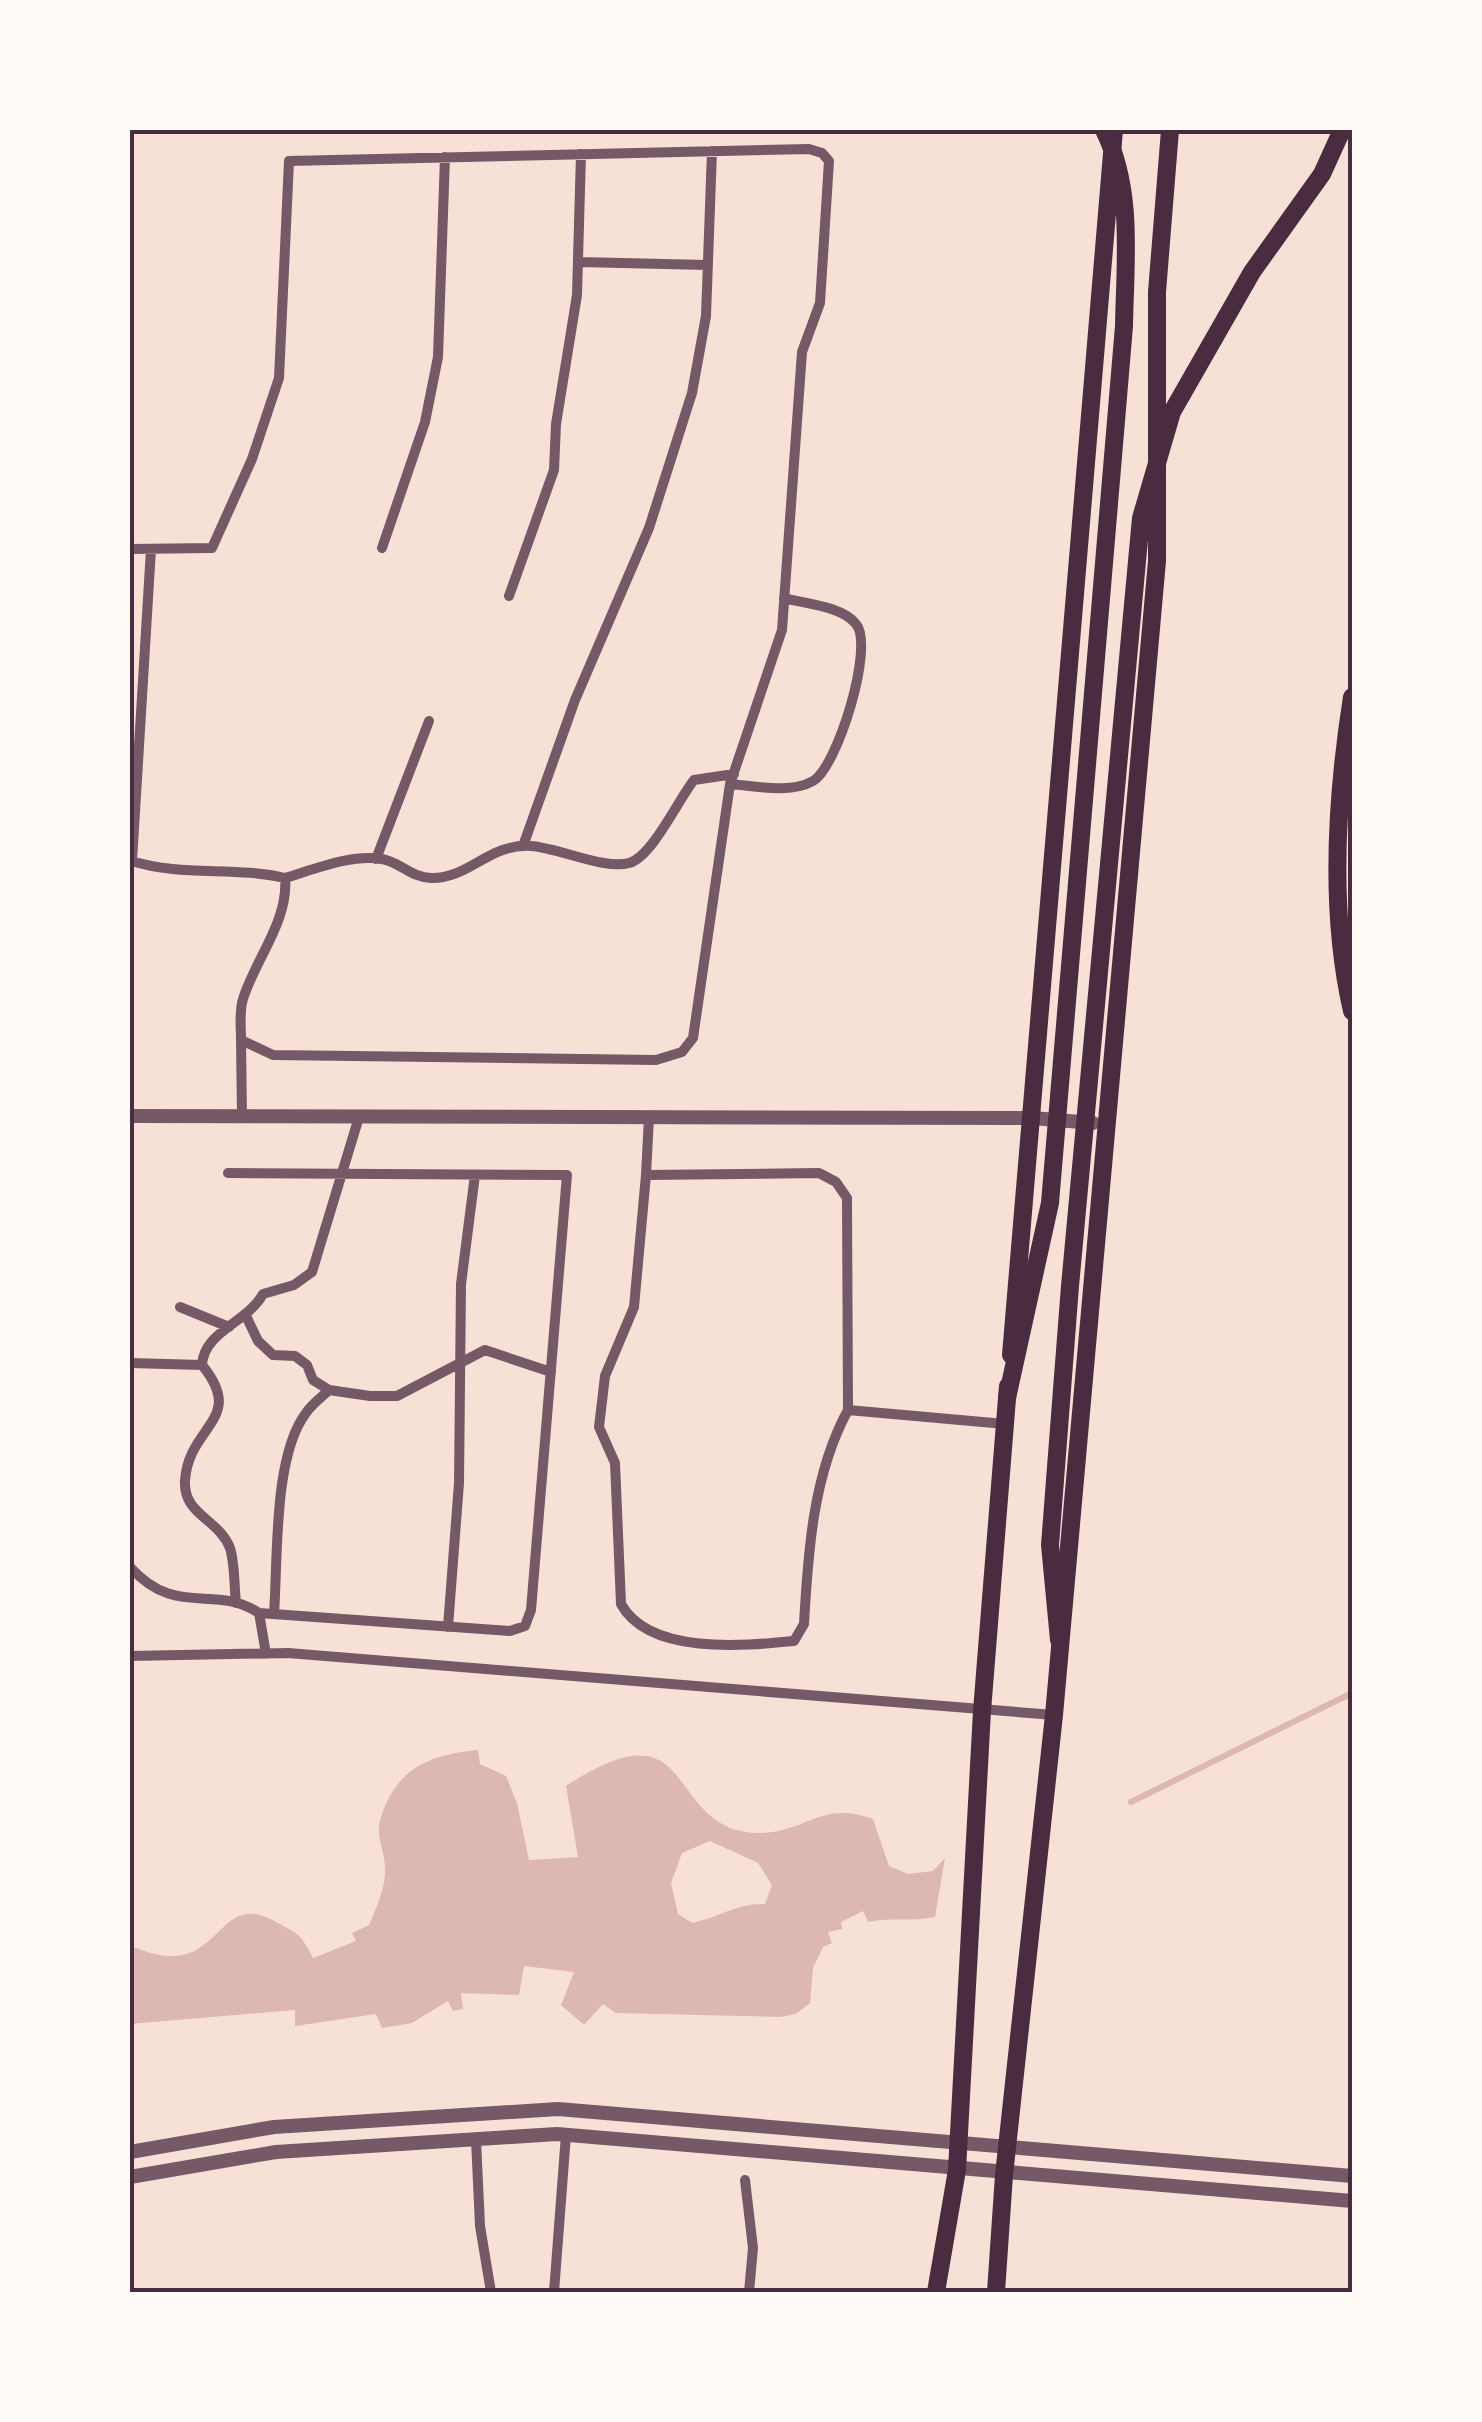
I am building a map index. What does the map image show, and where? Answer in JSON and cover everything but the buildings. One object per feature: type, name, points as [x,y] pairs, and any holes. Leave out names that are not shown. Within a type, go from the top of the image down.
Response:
[{"type":"main road","points":[[1007,1398],[1050,1202],[1124,326],[1126,200],[1117,156],[1104,130]]},
{"type":"main road","points":[[944,2292],[957,2170],[982,1711],[1114,130]]},
{"type":"main road","points":[[996,2292],[1004,2174],[1054,1714],[1157,561],[1157,292],[1170,130]]},
{"type":"main road","points":[[1060,1640],[1050,1545],[1141,518],[1172,412],[1252,272],[1322,174],[1342,130]]},
{"type":"main road","points":[[1352,697],[1342,763],[1338,953],[1352,1012]]},
{"type":"main road","points":[[1340,881],[1352,819]]},
{"type":"main road","points":[[936,2292],[947,2247]]},
{"type":"street","points":[[130,549],[212,548],[252,459],[279,378],[290,161],[808,149],[822,153],[829,161],[820,302],[802,352],[782,630],[732,779],[693,1038],[682,1052],[656,1060],[273,1055],[241,1040]]},
{"type":"street","points":[[523,846],[575,700],[649,528],[692,393],[706,316],[712,152]]},
{"type":"street","points":[[509,596],[554,470],[578,262],[582,154]]},
{"type":"street","points":[[382,548],[425,422],[438,357],[445,157]]},
{"type":"street","points":[[578,262],[708,264]]},
{"type":"street","points":[[151,549],[132,862],[151,868],[256,871],[285,878],[358,859],[376,859],[432,878],[458,872],[503,846],[630,863],[648,851],[694,780],[732,779],[798,788],[819,778],[832,755],[855,687],[864,656],[863,636],[856,622],[838,612],[784,598]]},
{"type":"street","points":[[376,859],[429,721]]},
{"type":"street","points":[[242,1117],[241,1003],[272,932],[286,890],[285,878]]},
{"type":"street","points":[[130,1116],[1032,1118],[1108,1125]]},
{"type":"street","points":[[202,1365],[207,1346],[247,1318],[263,1294],[294,1285],[312,1272],[359,1117]]},
{"type":"street","points":[[646,1175],[818,1174],[836,1182],[847,1198],[848,1410],[822,1475],[804,1624],[794,1641],[757,1644],[661,1638],[628,1616],[621,1604],[615,1464],[598,1427],[605,1376],[634,1307],[649,1117]]},
{"type":"street","points":[[130,1567],[172,1598],[236,1602],[274,1614],[510,1632],[525,1626],[531,1610],[567,1175],[228,1173]]},
{"type":"street","points":[[448,1627],[459,1483],[461,1284],[476,1175]]},
{"type":"street","points":[[180,1307],[229,1327]]},
{"type":"street","points":[[247,1318],[258,1341],[273,1355],[295,1356],[307,1365],[312,1380],[329,1390],[397,1396],[484,1350],[551,1372]]},
{"type":"street","points":[[130,1364],[202,1365]]},
{"type":"street","points":[[202,1365],[218,1385],[222,1403],[218,1417],[193,1444],[185,1487],[190,1506],[216,1524],[230,1549],[236,1602]]},
{"type":"street","points":[[274,1614],[282,1495],[292,1450],[304,1414],[329,1390]]},
{"type":"street","points":[[848,1410],[1005,1424]]},
{"type":"street","points":[[259,1612],[266,1654]]},
{"type":"street","points":[[130,1656],[266,1654],[538,1670],[982,1711],[1054,1714]]},
{"type":"street","points":[[130,2152],[274,2127],[558,2109],[1007,2150],[1352,2176]]},
{"type":"street","points":[[554,2292],[566,2135]]},
{"type":"street","points":[[130,2177],[276,2152],[566,2135],[1352,2201]]},
{"type":"street","points":[[476,2140],[480,2226],[491,2292]]},
{"type":"street","points":[[745,2180],[753,2248],[748,2292]]},
{"type":"shaded area","points":[[478,1750],[480,1764],[506,1776],[517,1803],[529,1860],[578,1857],[566,1786],[610,1762],[640,1756],[662,1762],[708,1813],[730,1828],[761,1833],[827,1815],[855,1814],[873,1819],[889,1866],[908,1874],[933,1871],[945,1858],[935,1917],[868,1922],[863,1911],[841,1922],[842,1929],[828,1932],[832,1943],[823,1947],[813,1968],[810,2003],[796,2014],[780,2017],[616,2013],[603,2004],[584,2025],[561,2005],[574,1972],[524,1966],[519,1995],[461,1993],[463,2009],[453,2011],[448,2001],[412,2023],[382,2028],[376,2014],[295,2026],[295,2010],[130,2024],[130,1946],[149,1953],[183,1955],[246,1914],[260,1915],[295,1933],[313,1958],[356,1941],[352,1933],[369,1925],[382,1889],[385,1866],[379,1827],[386,1803],[394,1789],[416,1768]],"holes":[[[710,1841],[758,1863],[772,1885],[765,1904],[737,1908],[692,1923],[678,1914],[671,1883],[682,1853]]]},
{"type":"waterway","points":[[1131,1802],[1352,1693]]}]
